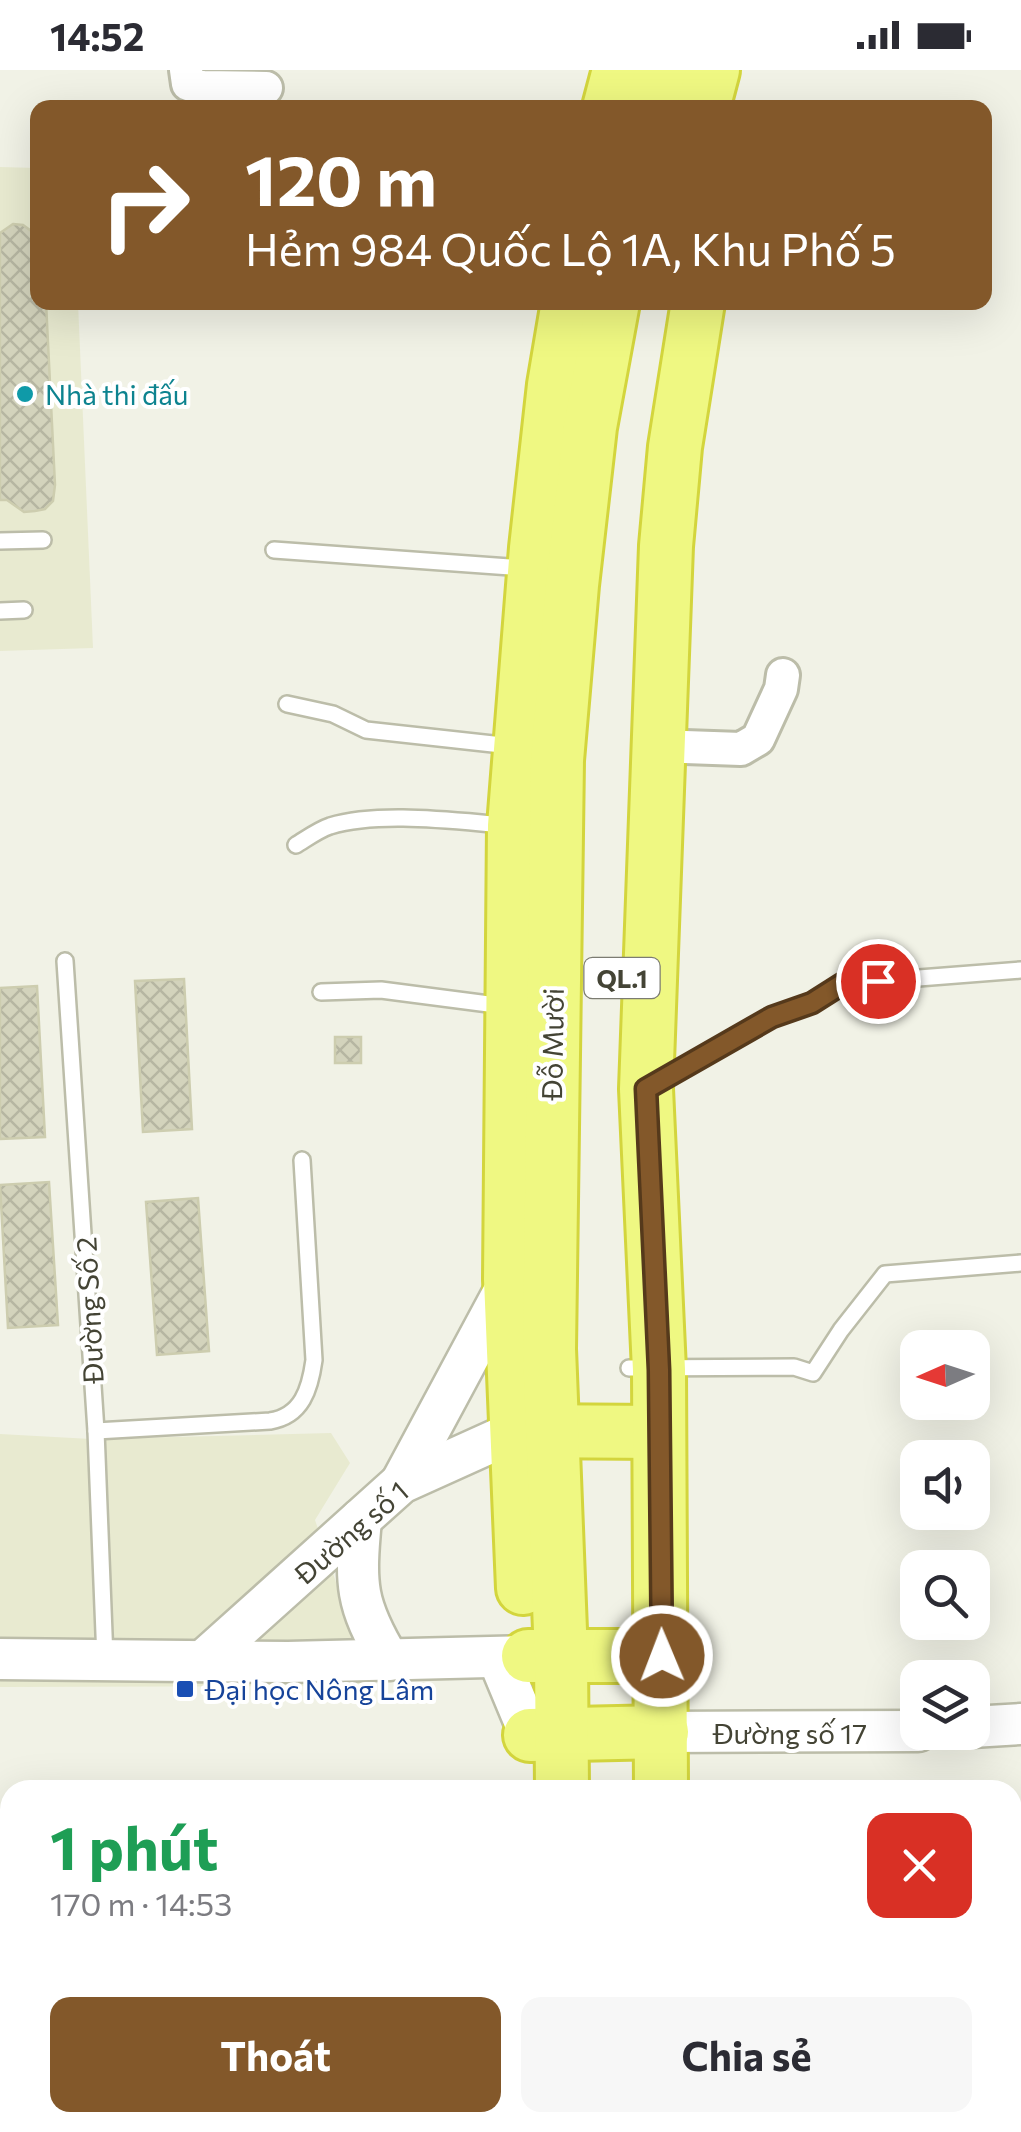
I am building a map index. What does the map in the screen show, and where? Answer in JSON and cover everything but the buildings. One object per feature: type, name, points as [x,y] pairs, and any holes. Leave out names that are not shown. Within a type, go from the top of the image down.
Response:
[{"type":"highway","points":[[611,100],[619,70]]},
{"type":"highway","points":[[656,100],[662,70]]},
{"type":"highway","points":[[705,100],[712,70]]},
{"type":"highway","points":[[741,100],[748,70]]},
{"type":"highway","name":"Đỗ Mười","points":[[534,1431],[510,1279],[514,826],[534,568],[554,386],[567,310]]},
{"type":"highway","name":"Đỗ Mười","points":[[559,1780],[528,1657],[534,1431],[549,1349],[557,760],[590,427],[612,310]]},
{"type":"highway","name":"QL.1","points":[[644,1369],[620,1115],[626,738],[640,470],[663,310]]},
{"type":"highway","name":"QL.1","points":[[659,1780],[646,1734],[646,1089],[657,746],[674,447],[697,310]]},
{"type":"highway","points":[[534,1431],[644,1432]]},
{"type":"highway","points":[[528,1657],[646,1656]]},
{"type":"highway","points":[[546,1735],[646,1734]]},
{"type":"highway","name":"QL.1","points":[[633,1780],[646,1734]]},
{"type":"highway","name":"Đỗ Mười","points":[[535,1780],[546,1735]]},
{"type":"street","points":[[186,70],[188,84],[266,88]]},
{"type":"street","points":[[657,746],[742,749],[758,739],[781,689],[783,675]]},
{"type":"street","points":[[401,1484],[510,1279]]},
{"type":"street","name":"Đường số 1","points":[[204,1660],[401,1484],[534,1431]]},
{"type":"street","points":[[361,1519],[356,1579],[365,1621],[389,1660]]},
{"type":"street","points":[[0,1658],[528,1657]]},
{"type":"street","points":[[990,1726],[1021,1724]]},
{"type":"street","name":"Đường số 17","points":[[646,1734],[900,1731]]},
{"type":"lane","points":[[0,541],[43,540]]},
{"type":"lane","points":[[274,550],[534,568]]},
{"type":"lane","points":[[0,611],[24,610]]},
{"type":"lane","points":[[287,704],[333,714],[366,730],[520,747]]},
{"type":"lane","points":[[296,845],[329,826],[359,821],[412,818],[514,826]]},
{"type":"lane","name":"Đường Số 2","points":[[66,961],[96,1431],[105,1659]]},
{"type":"lane","points":[[646,1089],[772,1017],[812,1003],[842,984],[1021,970]]},
{"type":"lane","points":[[322,992],[380,990],[513,1007]]},
{"type":"lane","points":[[96,1431],[270,1421],[284,1418],[296,1409],[310,1386],[314,1360],[302,1160]]},
{"type":"lane","points":[[644,1369],[794,1367],[812,1373],[840,1330],[886,1274],[1021,1263]]},
{"type":"shaded area","points":[[0,167],[30,168],[30,310],[78,310],[93,648],[0,651]]},
{"type":"shaded area","points":[[331,1433],[350,1463],[315,1520],[371,1686],[0,1687],[0,1434],[91,1439]]},
{"type":"place","name":"Nhà thi đấu","points":[[25,394]]},
{"type":"place","name":"Đại học Nông Lâm","points":[[185,1689]]},
{"type":"route","points":[[662,1656],[659,1370],[646,1089],[772,1017],[812,1003],[842,984],[878,981]]}]
